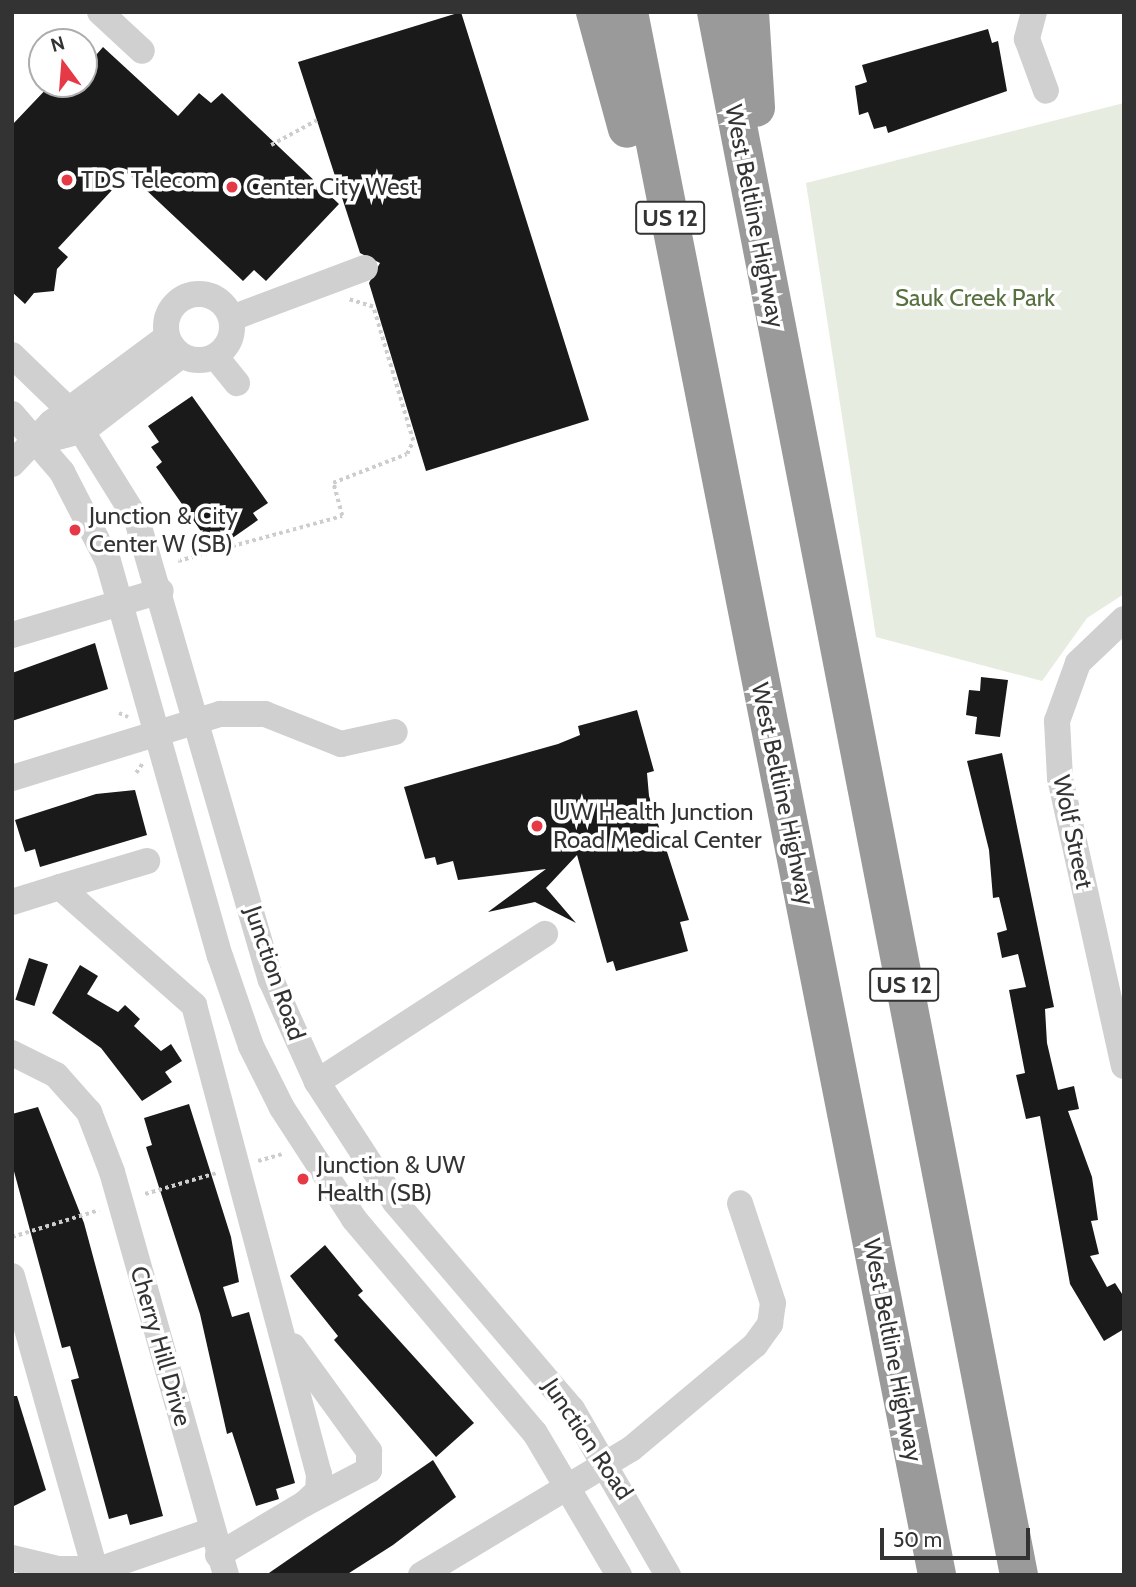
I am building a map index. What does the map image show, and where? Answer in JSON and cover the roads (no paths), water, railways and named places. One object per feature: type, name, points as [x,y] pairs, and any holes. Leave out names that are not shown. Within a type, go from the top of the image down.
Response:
[{"type":"highway","points":[[595,12],[709,424]]},
{"type":"highway","name":"West Beltline Highway","points":[[629,12],[937,1575]]},
{"type":"highway","name":"West Beltline Highway","points":[[716,12],[788,395],[1020,1575]]},
{"type":"highway","points":[[750,12],[788,395]]},
{"type":"street","points":[[100,12],[142,51]]},
{"type":"street","points":[[1034,12],[1027,39],[1046,91]]},
{"type":"street","points":[[232,318],[365,268]]},
{"type":"street","points":[[174,346],[168,314],[188,295],[212,295],[232,318],[230,341],[215,356]]},
{"type":"street","points":[[39,442],[85,430],[174,346]]},
{"type":"street","points":[[12,464],[39,442],[68,409],[174,346],[215,356],[237,383]]},
{"type":"street","name":"Junction Road","points":[[12,355],[68,409],[85,430],[137,520],[161,591],[271,980],[317,1082],[395,1202],[534,1360],[608,1464],[668,1575]]},
{"type":"street","name":"Junction Road","points":[[12,414],[39,442],[98,535],[121,603],[232,993],[282,1108],[354,1219],[508,1397],[572,1485],[619,1575]]},
{"type":"street","points":[[12,635],[161,591]]},
{"type":"street","name":"Wolf Street","points":[[1124,619],[1090,647],[1067,684],[1057,753],[1124,1066]]},
{"type":"street","points":[[12,778],[198,721],[265,714],[341,744],[395,732]]},
{"type":"street","points":[[12,902],[148,861]]},
{"type":"street","points":[[60,887],[194,1005],[284,1334],[319,1474],[318,1491],[304,1504]]},
{"type":"street","points":[[317,1082],[545,934]]},
{"type":"street","name":"Cherry Hill Drive","points":[[12,1053],[56,1075],[80,1096],[92,1119],[115,1182],[218,1554]]},
{"type":"street","points":[[421,1575],[608,1464],[733,1367],[770,1324],[773,1303],[740,1203]]},
{"type":"street","points":[[12,1276],[95,1569]]},
{"type":"street","points":[[20,1565],[95,1569],[218,1554],[304,1504],[369,1471],[369,1451],[284,1334]]},
{"type":"place","name":"TDS Telecom","points":[[67,180]]},
{"type":"place","name":"Center City West","points":[[232,187]]},
{"type":"place","name":"Junction & City Center W (SB)","points":[[75,530]]},
{"type":"place","name":"UW Health Junction Road Medical Center","points":[[537,826]]},
{"type":"place","name":"Junction & UW Health (SB)","points":[[303,1179]]},
{"type":"park label","name":"Sauk Creek Park","points":[[975,298]]}]
